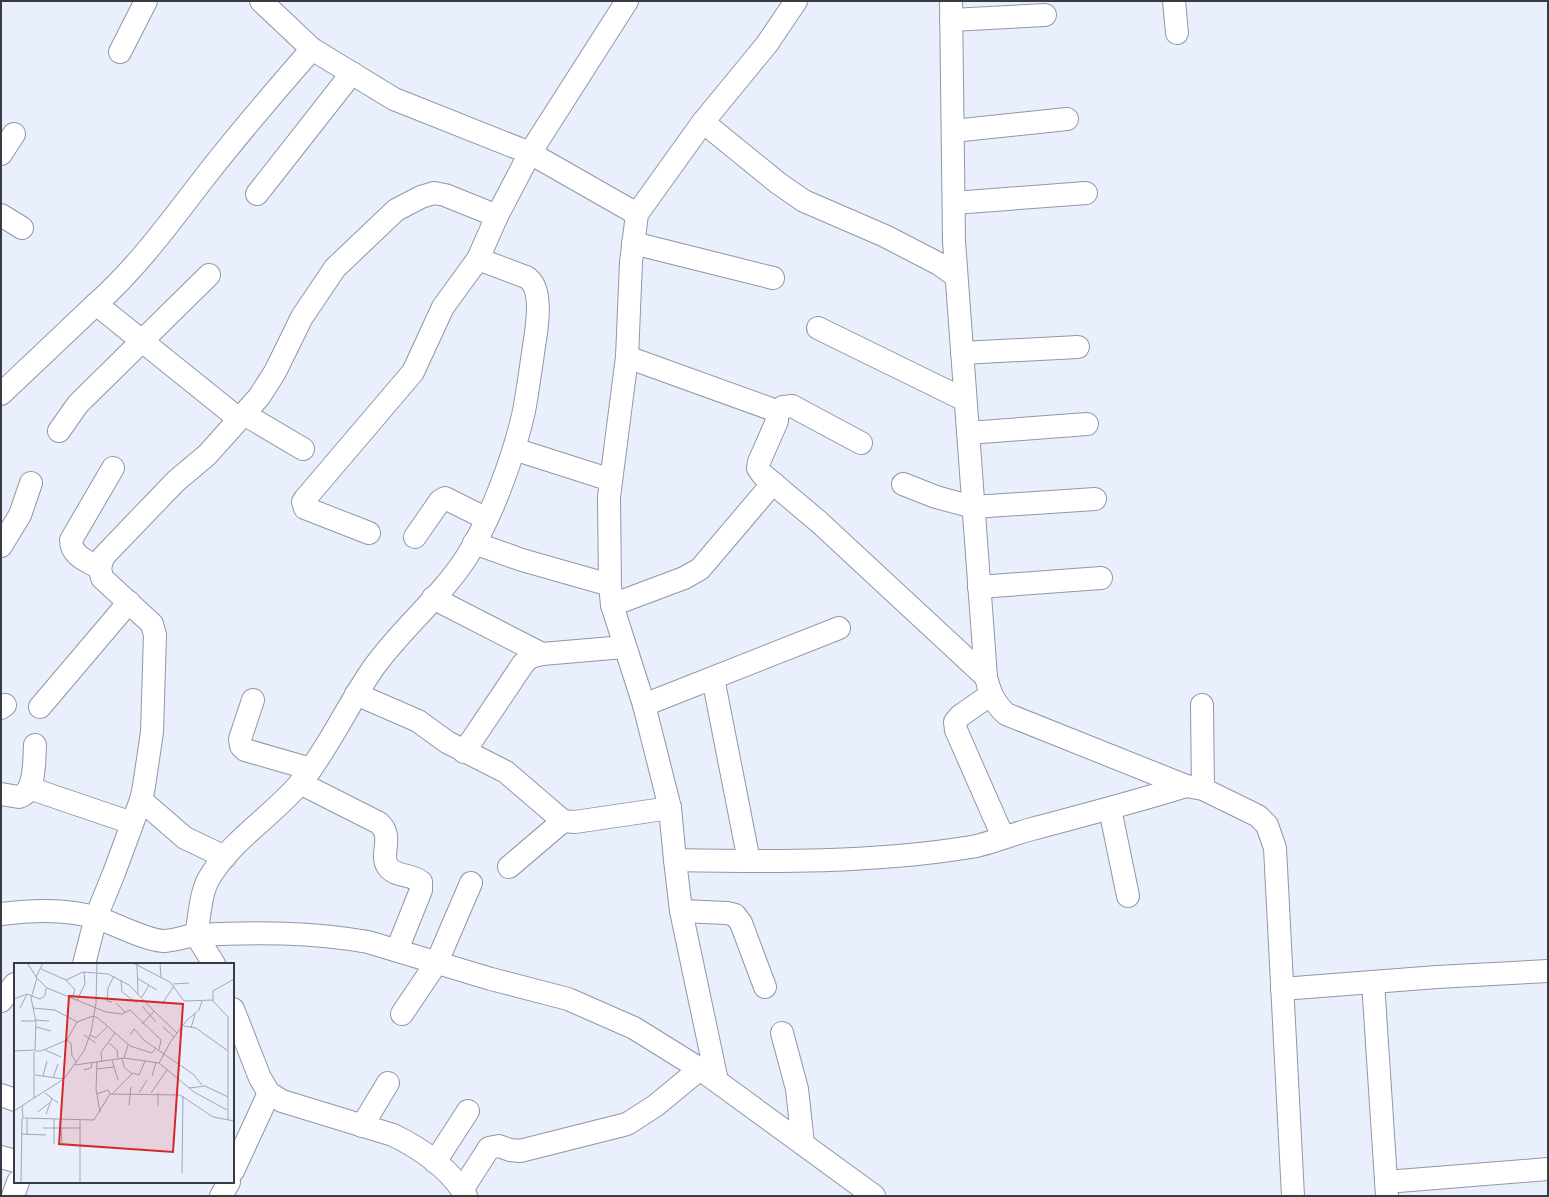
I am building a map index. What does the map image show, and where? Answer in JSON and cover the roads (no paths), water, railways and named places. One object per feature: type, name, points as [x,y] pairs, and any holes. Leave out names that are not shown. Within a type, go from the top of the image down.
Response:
[{"type":"street","points":[[120,52],[146,1]]},
{"type":"street","points":[[261,1],[312,49],[401,103],[530,153],[638,214]]},
{"type":"street","points":[[369,533],[305,508],[303,502],[413,372],[443,307],[478,259],[497,216],[530,153],[627,1]]},
{"type":"street","points":[[717,1081],[681,911],[674,860],[670,808],[644,705],[624,647],[611,595],[609,497],[627,357],[633,243],[638,214],[703,122],[767,44],[796,1]]},
{"type":"street","points":[[1174,1],[1177,32]]},
{"type":"street","points":[[1003,837],[956,730],[955,722],[988,686],[979,587],[956,276],[951,11],[1046,15]]},
{"type":"street","points":[[4,387],[112,290],[153,243],[244,127],[312,49]]},
{"type":"street","points":[[257,194],[352,73]]},
{"type":"street","points":[[953,131],[1067,119]]},
{"type":"street","points":[[703,122],[778,183],[804,201],[885,236],[939,264],[956,276]]},
{"type":"street","points":[[1,154],[14,134]]},
{"type":"street","points":[[84,963],[96,917],[141,800],[152,732],[155,635],[152,624],[102,578],[100,568],[103,558],[176,481],[207,455],[266,388],[302,317],[334,268],[396,210],[421,196],[434,192],[497,216]]},
{"type":"street","points":[[954,203],[1086,193]]},
{"type":"street","points":[[1,215],[22,228]]},
{"type":"street","points":[[633,243],[773,278]]},
{"type":"street","points":[[213,963],[196,935],[204,889],[210,876],[225,857],[306,776],[356,694],[388,647],[433,598],[466,558],[487,519],[514,449],[524,410],[537,330],[536,288],[531,280],[526,277],[478,259]]},
{"type":"street","points":[[59,431],[78,404],[209,275]]},
{"type":"street","points":[[96,304],[143,340],[188,380],[241,417],[302,449]]},
{"type":"street","points":[[818,328],[965,400]]},
{"type":"street","points":[[962,353],[1078,347]]},
{"type":"street","points":[[627,357],[774,410],[777,415],[777,421],[758,462],[758,468],[762,474],[819,522],[988,686],[998,706],[1006,714],[1195,788],[1258,816],[1267,825],[1275,848],[1293,1196]]},
{"type":"street","points":[[777,415],[783,407],[792,406],[861,443]]},
{"type":"street","points":[[968,433],[1087,424]]},
{"type":"street","points":[[514,449],[611,480]]},
{"type":"street","points":[[100,568],[74,552],[71,546],[71,540],[113,468]]},
{"type":"street","points":[[1,546],[20,515],[31,484]]},
{"type":"street","points":[[474,544],[522,560],[611,595],[684,578],[700,569],[773,484]]},
{"type":"street","points":[[903,484],[931,496],[973,507],[1095,499]]},
{"type":"street","points":[[415,537],[440,501],[445,498],[487,519]]},
{"type":"street","points":[[979,587],[1101,578]]},
{"type":"street","points":[[433,598],[542,654]]},
{"type":"street","points":[[40,707],[129,602]]},
{"type":"street","points":[[644,705],[839,628]]},
{"type":"street","points":[[464,752],[523,664],[530,658],[542,654],[624,647]]},
{"type":"street","points":[[713,678],[749,861]]},
{"type":"street","points":[[356,694],[418,721],[464,752],[506,772],[563,821],[575,822],[670,808]]},
{"type":"street","points":[[253,700],[240,739],[241,746],[246,750],[306,776],[385,828],[387,834],[386,862],[389,868],[396,872],[416,877],[421,882],[421,890],[397,950]]},
{"type":"street","points":[[1195,788],[1202,705]]},
{"type":"street","points":[[1,794],[19,797],[23,796],[29,788],[35,745]]},
{"type":"street","points":[[29,788],[132,822]]},
{"type":"street","points":[[674,860],[749,861],[888,856],[973,846],[1110,808],[1124,806],[1195,788]]},
{"type":"street","points":[[141,800],[185,838],[225,857]]},
{"type":"street","points":[[1110,808],[1128,896]]},
{"type":"street","points":[[509,867],[563,821]]},
{"type":"street","points":[[402,1014],[437,962],[471,883]]},
{"type":"street","points":[[1,914],[57,911],[96,917],[162,941],[176,940],[196,935],[291,933],[355,940],[397,950],[491,979],[568,999],[634,1028],[700,1069],[873,1195]]},
{"type":"street","points":[[681,911],[727,913],[735,915],[741,923],[765,987]]},
{"type":"street","points":[[1282,990],[1373,982],[1548,971]]},
{"type":"street","points":[[1373,982],[1386,1189],[1548,1169]]},
{"type":"street","points":[[1,1001],[14,985]]},
{"type":"street","points":[[234,1012],[260,1078],[269,1093],[282,1101],[393,1135],[409,1143],[451,1176],[464,1193],[489,1148],[494,1146],[520,1151],[627,1124],[655,1106],[700,1069]]},
{"type":"street","points":[[782,1032],[797,1089],[803,1144]]},
{"type":"street","points":[[362,1126],[388,1083]]},
{"type":"street","points":[[234,1168],[269,1093]]},
{"type":"street","points":[[1,1095],[14,1100]]},
{"type":"street","points":[[435,1162],[468,1111]]},
{"type":"street","points":[[1,1157],[14,1161]]},
{"type":"street","points":[[13,1196],[18,1183]]},
{"type":"street","points":[[220,1196],[228,1183]]}]
